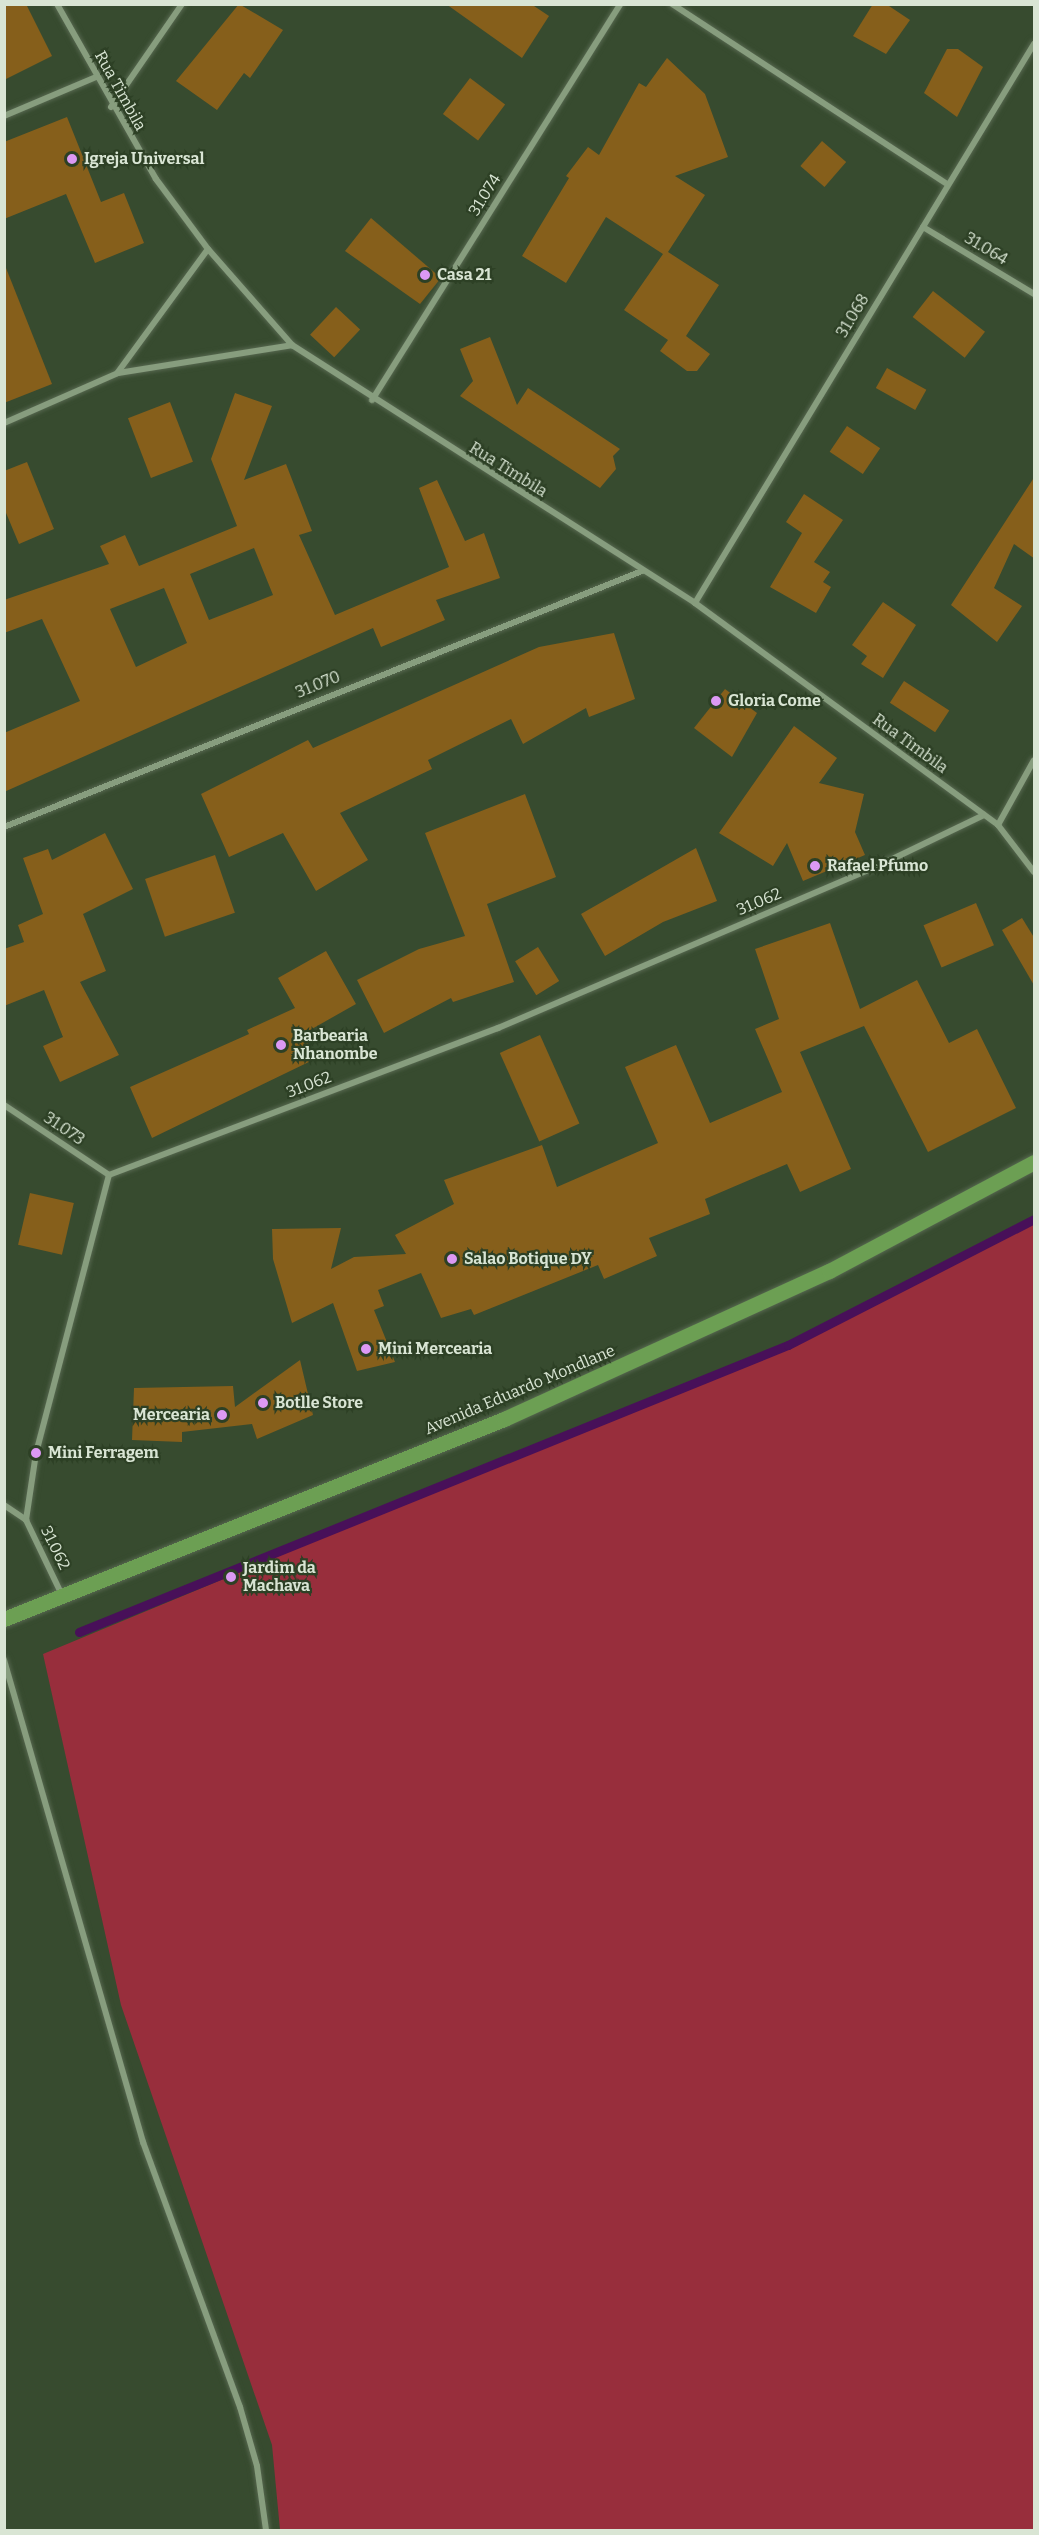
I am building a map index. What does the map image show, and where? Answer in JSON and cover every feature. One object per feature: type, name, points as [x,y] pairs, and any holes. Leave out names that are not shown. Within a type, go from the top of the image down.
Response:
[{"type":"main road","name":"Avenida Eduardo Mondlane","points":[[4,1619],[62,1593],[514,1415],[829,1271],[1035,1162]]},
{"type":"street","name":"Rua Timbila","points":[[57,4],[111,107],[208,249],[292,345],[372,400],[695,603],[998,825],[1035,872]]},
{"type":"street","points":[[111,107],[182,4]]},
{"type":"street","name":"31.074","points":[[372,400],[620,4]]},
{"type":"street","points":[[672,4],[946,183]]},
{"type":"street","name":"31.068","points":[[695,603],[923,227],[946,183],[1035,44]]},
{"type":"street","points":[[4,116],[96,77]]},
{"type":"street","name":"31.064","points":[[923,227],[1035,294]]},
{"type":"street","points":[[118,373],[208,249]]},
{"type":"street","points":[[4,423],[118,373],[292,345]]},
{"type":"street","name":"31.070","points":[[4,827],[642,571]]},
{"type":"street","points":[[998,825],[1035,760]]},
{"type":"street","name":"31.062","points":[[62,1593],[26,1520],[36,1453],[109,1175],[498,1028],[882,864],[984,815]]},
{"type":"street","name":"31.073","points":[[4,1105],[109,1175]]},
{"type":"street","points":[[4,1505],[26,1520]]},
{"type":"street","points":[[4,1660],[143,2142],[240,2407],[257,2466],[266,2530]]},
{"type":"shaded area","points":[[1034,1218],[1034,2530],[280,2530],[272,2445],[121,2005],[43,1654],[782,1347]]},
{"type":"building","points":[[4,4],[26,4],[52,56],[4,80]]},
{"type":"building","points":[[239,4],[283,30],[250,78],[244,73],[217,110],[176,81]]},
{"type":"building","points":[[446,4],[531,4],[549,16],[522,58]]},
{"type":"building","points":[[873,4],[886,4],[910,20],[886,54],[853,36]]},
{"type":"building","points":[[947,49],[958,49],[983,67],[957,117],[924,93]]},
{"type":"building","points":[[667,58],[705,94],[728,157],[675,176],[705,195],[668,252],[719,285],[686,336],[710,354],[697,371],[687,371],[660,351],[668,340],[624,310],[663,254],[606,217],[566,283],[522,256],[569,178],[566,176],[588,147],[599,155],[639,83],[646,87]]},
{"type":"building","points":[[470,78],[505,104],[478,140],[443,114]]},
{"type":"building","points":[[67,117],[101,202],[124,193],[144,243],[95,263],[66,194],[4,219],[4,142]]},
{"type":"building","points":[[822,141],[846,162],[825,187],[800,166]]},
{"type":"building","points":[[371,218],[441,278],[420,304],[345,251]]},
{"type":"building","points":[[6,268],[52,384],[4,403],[4,269]]},
{"type":"building","points":[[933,291],[985,332],[965,358],[913,317]]},
{"type":"building","points":[[336,307],[360,330],[334,357],[310,335]]},
{"type":"building","points":[[490,337],[517,405],[528,388],[620,449],[613,456],[616,469],[600,488],[460,396],[473,381],[460,349]]},
{"type":"building","points":[[887,368],[926,390],[915,410],[876,388]]},
{"type":"building","points":[[235,393],[272,406],[244,480],[286,464],[312,531],[299,535],[335,615],[449,567],[419,488],[437,480],[465,541],[484,533],[500,578],[436,600],[445,620],[381,647],[373,628],[4,792],[4,733],[80,701],[42,619],[4,633],[4,600],[109,564],[100,546],[125,535],[139,566],[237,526],[211,459]],"holes":[[[254,548],[273,595],[209,620],[190,574]],[[164,588],[187,643],[136,667],[110,609]]]},
{"type":"building","points":[[170,402],[193,462],[151,478],[128,418]]},
{"type":"building","points":[[847,426],[880,448],[863,474],[830,452]]},
{"type":"building","points":[[27,462],[54,529],[19,544],[4,508],[4,471]]},
{"type":"building","points":[[1035,476],[1035,559],[1014,544],[994,588],[1022,606],[997,642],[951,605]]},
{"type":"building","points":[[804,494],[843,520],[814,562],[830,572],[823,582],[831,587],[816,613],[770,587],[802,533],[786,522]]},
{"type":"building","points":[[883,602],[916,625],[883,678],[861,664],[867,656],[852,645]]},
{"type":"building","points":[[614,633],[635,699],[589,717],[586,708],[523,744],[511,719],[428,760],[432,769],[340,813],[368,860],[316,891],[283,833],[229,857],[201,794],[308,740],[313,748],[539,647]]},
{"type":"building","points":[[904,681],[949,710],[935,732],[890,703]]},
{"type":"building","points":[[725,689],[757,713],[732,757],[694,728]]},
{"type":"building","points":[[794,726],[837,758],[819,783],[864,794],[855,832],[865,855],[803,881],[787,843],[773,866],[719,833]]},
{"type":"building","points":[[525,794],[556,877],[487,904],[514,982],[453,1002],[451,998],[384,1033],[357,980],[419,949],[465,936],[425,833]]},
{"type":"building","points":[[105,833],[133,889],[83,914],[106,971],[80,982],[119,1055],[60,1082],[43,1046],[63,1037],[44,990],[4,1006],[4,949],[24,942],[18,925],[43,914],[23,858],[48,849],[52,860]]},
{"type":"building","points":[[696,848],[717,901],[663,922],[605,956],[581,914]]},
{"type":"building","points":[[215,855],[235,913],[165,937],[145,879]]},
{"type":"building","points":[[976,903],[994,945],[942,968],[924,925]]},
{"type":"building","points":[[1022,918],[1035,939],[1035,987],[1002,930]]},
{"type":"building","points":[[830,923],[860,1009],[917,980],[949,1043],[977,1029],[1016,1108],[928,1152],[864,1026],[800,1052],[851,1169],[800,1192],[787,1164],[705,1199],[710,1214],[649,1238],[657,1256],[604,1279],[598,1265],[474,1315],[471,1309],[441,1318],[421,1273],[378,1290],[384,1306],[374,1310],[395,1362],[357,1371],[333,1303],[292,1323],[273,1259],[272,1229],[341,1228],[331,1269],[354,1257],[406,1254],[395,1235],[454,1204],[444,1180],[542,1145],[557,1187],[658,1143],[625,1067],[676,1045],[710,1123],[782,1092],[755,1029],[779,1019],[755,949]]},
{"type":"building","points":[[538,947],[559,981],[536,995],[515,961]]},
{"type":"building","points":[[326,951],[356,1004],[303,1034],[315,1059],[152,1138],[130,1087],[249,1034],[247,1030],[295,1008],[278,978]]},
{"type":"building","points":[[540,1035],[579,1124],[539,1142],[500,1053]]},
{"type":"building","points":[[30,1193],[74,1203],[62,1255],[18,1245]]},
{"type":"building","points":[[300,1360],[313,1415],[257,1439],[252,1424],[182,1432],[182,1442],[132,1440],[134,1388],[233,1386],[235,1407]]},
{"type":"waterway","points":[[79,1632],[788,1345],[1034,1219]]},
{"type":"place","name":"Igreja Universal","points":[[72,159]]},
{"type":"place","name":"Casa 21","points":[[425,275]]},
{"type":"place","name":"Gloria Come","points":[[716,701]]},
{"type":"place","name":"Rafael Pfumo","points":[[815,866]]},
{"type":"place","name":"Barbearia Nhanombe","points":[[281,1045]]},
{"type":"place","name":"Salao Botique DY","points":[[452,1259]]},
{"type":"place","name":"Mini Mercearia","points":[[366,1349]]},
{"type":"place","name":"Botlle Store","points":[[263,1403]]},
{"type":"place","name":"Mercearia","points":[[222,1415]]},
{"type":"place","name":"Mini Ferragem","points":[[36,1453]]},
{"type":"place","name":"Jardim da Machava","points":[[231,1577]]}]
